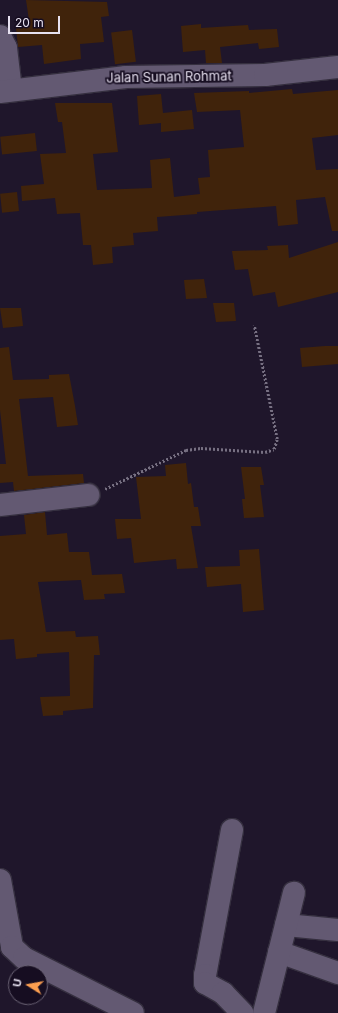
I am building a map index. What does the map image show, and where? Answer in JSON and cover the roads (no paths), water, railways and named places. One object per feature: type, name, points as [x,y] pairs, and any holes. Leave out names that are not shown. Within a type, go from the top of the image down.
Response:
[{"type":"street","points":[[0,36],[6,48],[6,91]]},
{"type":"street","name":"Jalan Sunan Rohmat","points":[[6,91],[126,77],[265,75],[338,67]]},
{"type":"street","points":[[0,505],[88,495]]},
{"type":"street","points":[[232,830],[204,975],[205,983],[223,993],[242,1013]]},
{"type":"street","points":[[0,880],[12,947],[24,958],[133,1013]]},
{"type":"street","points":[[264,1013],[294,893]]},
{"type":"street","points":[[286,925],[338,930]]},
{"type":"street","points":[[279,952],[338,973]]}]
